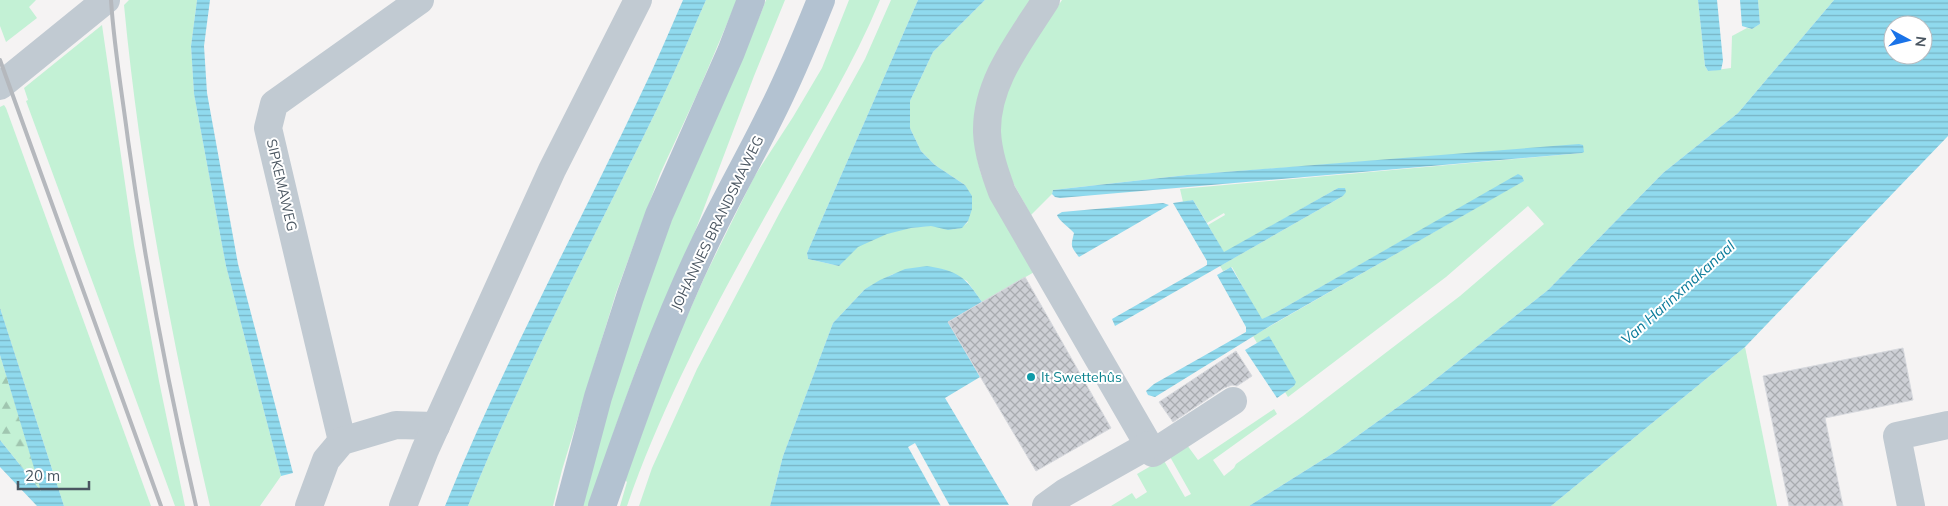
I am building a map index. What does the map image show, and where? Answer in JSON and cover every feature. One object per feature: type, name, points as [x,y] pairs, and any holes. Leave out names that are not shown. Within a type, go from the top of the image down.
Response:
[{"type":"main road","points":[[569,506],[598,396],[659,215],[731,52],[751,0]]},
{"type":"main road","name":"JOHANNES BRANDSMAWEG","points":[[602,506],[643,389],[672,315],[704,245],[770,117],[821,0]]},
{"type":"street","points":[[0,86],[106,0]]},
{"type":"street","name":"SIPKEMAWEG","points":[[342,441],[268,128],[274,104],[420,0]]},
{"type":"street","points":[[403,506],[436,426],[552,170],[638,0]]},
{"type":"street","points":[[1046,0],[1010,56],[997,80],[991,97],[987,132],[993,166],[1002,192],[1154,453],[1233,401]]},
{"type":"street","points":[[309,506],[326,460],[342,441],[396,425],[436,426]]},
{"type":"street","points":[[1911,506],[1897,436],[1948,426]]},
{"type":"street","points":[[1046,506],[1064,493],[1149,445]]},
{"type":"green space","points":[[0,0],[36,0],[29,7],[37,18],[6,42],[0,26]]},
{"type":"green space","points":[[129,0],[197,0],[191,46],[194,94],[226,266],[281,476],[260,506],[210,506],[170,319],[148,194],[124,5]]},
{"type":"green space","points":[[706,0],[737,0],[698,92],[660,174],[616,293],[562,470],[553,506],[468,506],[535,354],[658,107]]},
{"type":"green space","points":[[766,0],[785,0],[685,258],[640,359],[614,431],[591,506],[581,506],[618,377],[660,250],[693,167]]},
{"type":"green space","points":[[849,0],[880,0],[847,69],[741,260],[679,380],[660,421],[627,506],[620,506],[627,482],[625,480],[672,350],[705,276],[754,177],[822,68]]},
{"type":"green space","points":[[891,0],[918,0],[807,253],[808,259],[839,266],[858,246],[883,235],[920,227],[935,226],[954,229],[968,222],[965,185],[935,165],[921,151],[910,128],[910,101],[933,52],[985,0],[1032,0],[974,133],[981,174],[992,199],[1036,271],[982,302],[967,281],[942,269],[893,274],[865,289],[833,323],[783,456],[770,506],[639,506],[652,468],[697,369],[779,214],[865,59]]},
{"type":"green space","points":[[1062,0],[1698,0],[1705,66],[1708,71],[1731,68],[1732,36],[1760,24],[1758,0],[1834,0],[1738,113],[1663,173],[1548,290],[1427,386],[1335,452],[1249,506],[1111,506],[1132,493],[1136,499],[1147,492],[1137,474],[1163,459],[1185,497],[1191,494],[1169,455],[1187,445],[1198,460],[1274,409],[1277,414],[1213,460],[1224,476],[1236,464],[1303,416],[1460,296],[1544,224],[1528,206],[1446,277],[1288,397],[1285,392],[1294,386],[1269,337],[1257,343],[1253,336],[1523,181],[1522,176],[1518,175],[1261,320],[1232,267],[1223,271],[1220,266],[1343,196],[1345,189],[1338,188],[1224,253],[1208,225],[1225,215],[1224,213],[1207,223],[1193,200],[1183,202],[1180,189],[1582,153],[1583,145],[1187,175],[1053,190],[1052,194],[1031,215],[1014,185],[1004,161],[1000,132],[1002,111],[1016,72]]},
{"type":"green space","points":[[102,25],[134,245],[159,381],[185,506],[175,506],[26,101],[28,100],[24,88]]},
{"type":"green space","points":[[4,105],[151,506],[64,506],[0,308],[0,107]]},
{"type":"green space","points":[[1745,347],[1777,506],[1551,506]]},
{"type":"green space","points":[[0,355],[41,489],[41,491],[0,440]]},
{"type":"water","points":[[197,0],[210,0],[204,46],[207,93],[238,264],[293,473],[281,476],[226,266],[194,94],[191,46]]},
{"type":"water","points":[[683,0],[706,0],[664,94],[535,354],[468,506],[445,506],[490,402],[640,96]]},
{"type":"water","points":[[918,0],[985,0],[933,52],[910,101],[910,128],[921,151],[935,165],[965,185],[972,196],[972,209],[968,221],[962,228],[948,230],[931,226],[911,228],[887,234],[858,247],[839,266],[808,259],[807,253]]},
{"type":"water","points":[[1698,0],[1717,0],[1723,61],[1721,70],[1708,71],[1705,66]]},
{"type":"water","points":[[1740,0],[1758,0],[1760,24],[1752,29],[1742,26]]},
{"type":"water","name":"Van Harinxmakanaal","points":[[1834,0],[1948,0],[1948,136],[1745,347],[1551,506],[1249,506],[1335,452],[1427,386],[1548,290],[1663,173],[1738,113]]},
{"type":"water","points":[[1583,145],[1584,152],[1582,153],[1060,198],[1052,194],[1053,190],[1187,175]]},
{"type":"water","points":[[1518,174],[1522,176],[1524,181],[1275,323],[1155,397],[1148,395],[1146,391],[1154,384],[1246,332],[1246,327],[1217,275],[1231,267],[1262,319]]},
{"type":"water","points":[[1338,188],[1345,188],[1346,192],[1343,196],[1115,326],[1112,319],[1207,265],[1207,261],[1173,203],[1193,200],[1224,252]]},
{"type":"water","points":[[1163,203],[1169,205],[1079,257],[1072,246],[1074,233],[1057,215],[1062,212]]},
{"type":"water","points":[[927,266],[947,270],[960,276],[982,302],[949,322],[980,377],[945,398],[1009,505],[770,506],[783,456],[833,323],[865,289],[905,269]]},
{"type":"water","points":[[0,308],[64,506],[37,506],[0,467],[0,440],[41,491],[0,355]]},
{"type":"water","points":[[1269,336],[1296,382],[1294,386],[1277,398],[1245,350]]},
{"type":"pier","points":[[915,443],[950,506],[941,506],[908,447]]},
{"type":"building","name":"It Swettehûs","points":[[1025,277],[1111,428],[1036,471],[948,322]]},
{"type":"building","points":[[1903,348],[1913,400],[1825,418],[1843,506],[1789,506],[1763,376]]},
{"type":"building","points":[[1236,351],[1252,376],[1237,386],[1232,385],[1224,388],[1173,422],[1159,402]]},
{"type":"railway","points":[[111,0],[118,70],[142,232],[176,415],[196,506]]},
{"type":"railway","points":[[0,60],[161,506]]},
{"type":"place","name":"It Swettehûs","points":[[1031,377]]}]
